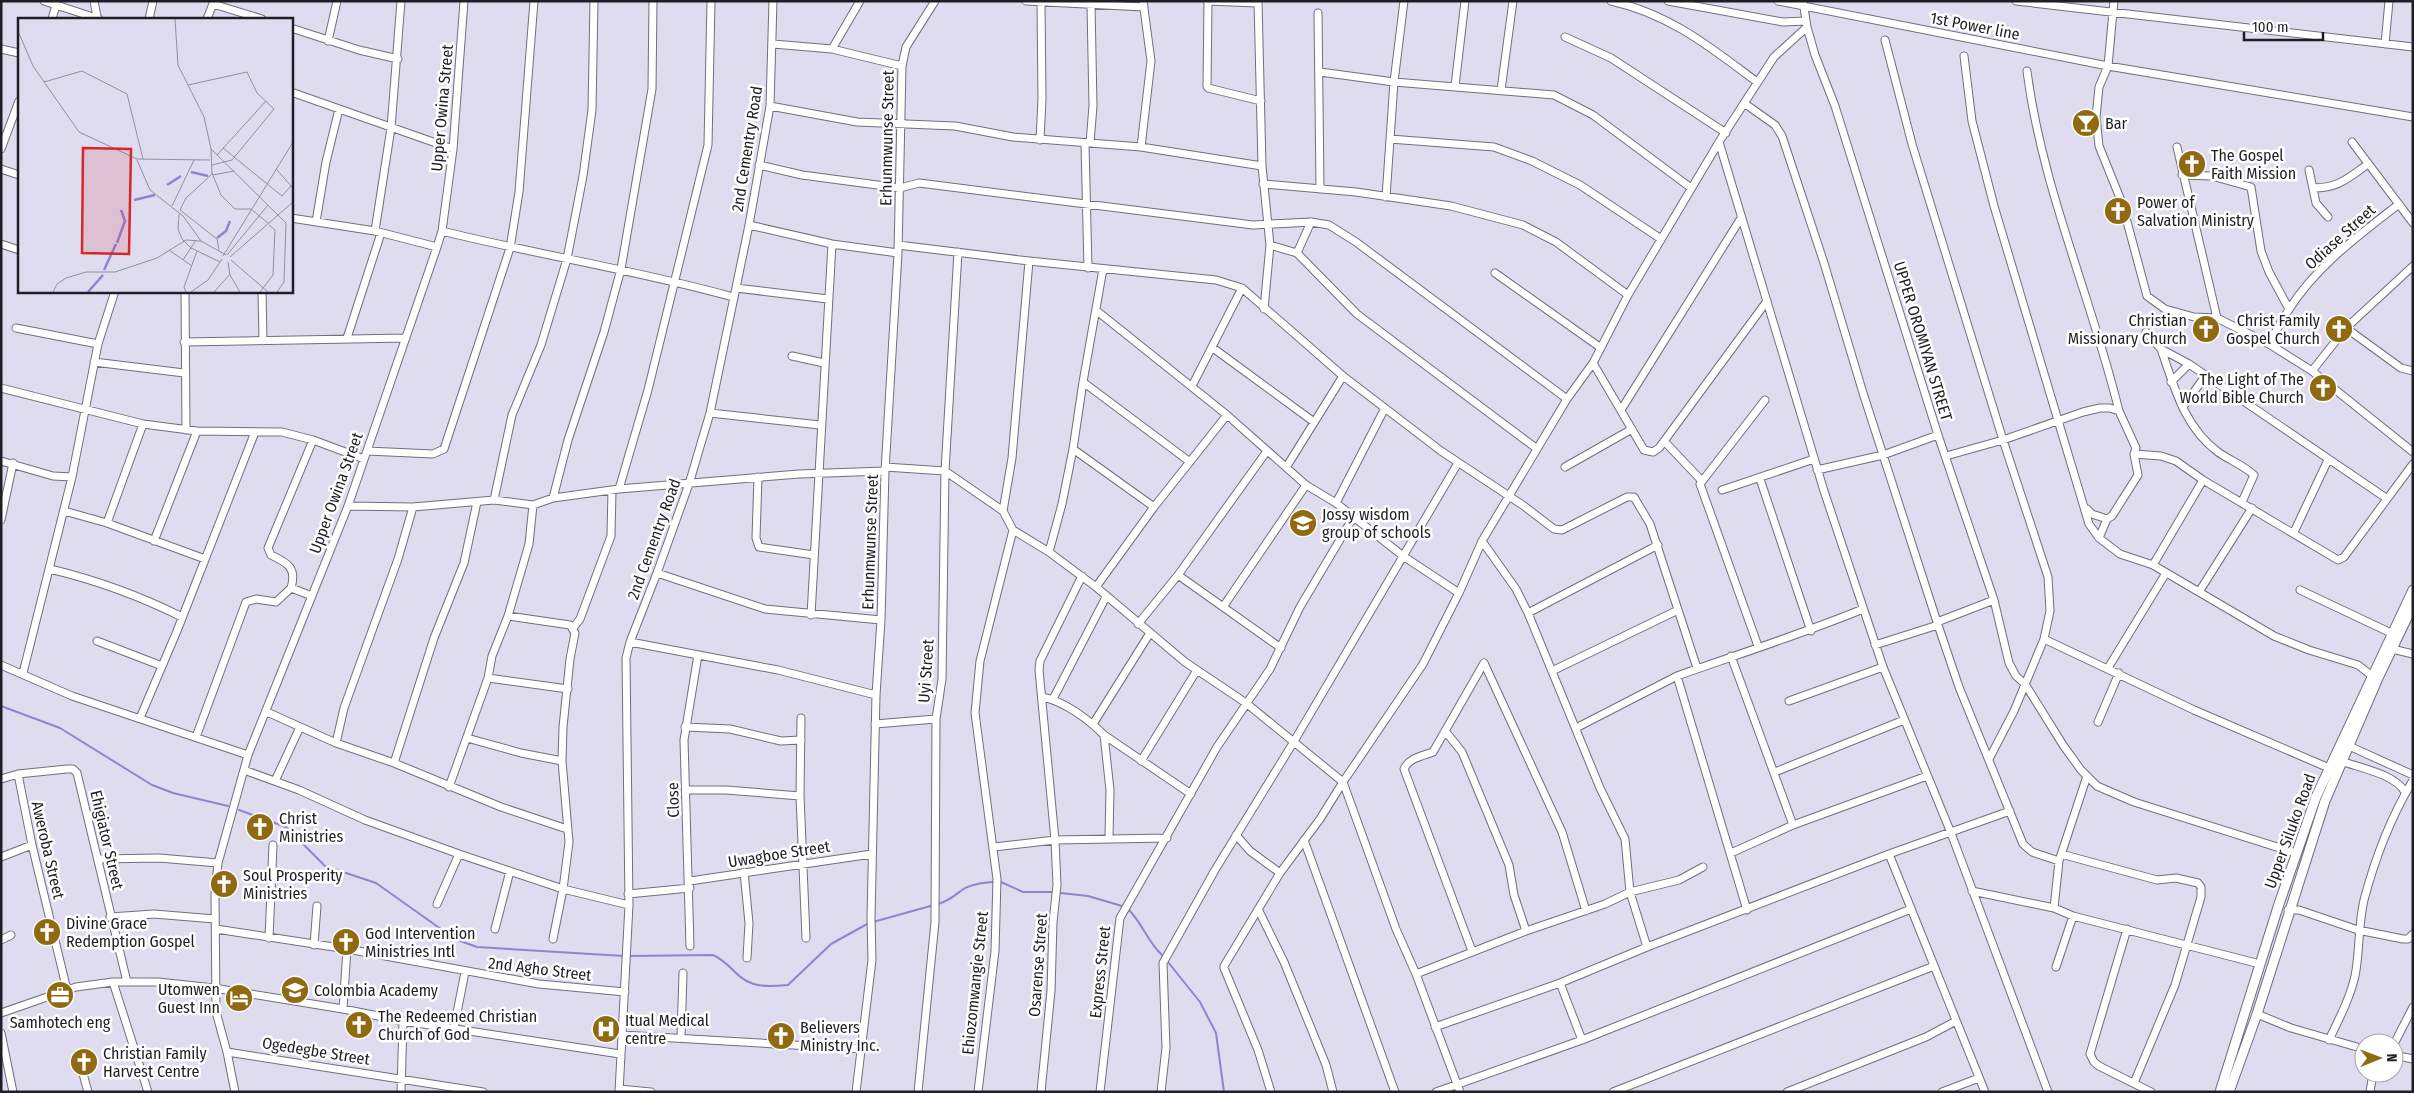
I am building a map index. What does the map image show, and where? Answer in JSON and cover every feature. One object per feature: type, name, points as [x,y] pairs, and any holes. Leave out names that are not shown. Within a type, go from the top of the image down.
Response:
[{"type":"main road","name":"Upper Siluko Road","points":[[2226,1091],[2260,964],[2316,797],[2371,675],[2413,590]]},
{"type":"main road","name":"Upper Siluko Road","points":[[2226,1091],[2257,1014],[2288,910],[2325,801],[2341,761],[2413,605]]},
{"type":"main road","points":[[2316,797],[2325,801]]},
{"type":"street","points":[[44,1],[98,18]]},
{"type":"street","points":[[94,1],[98,18]]},
{"type":"street","points":[[149,18],[154,1]]},
{"type":"street","points":[[328,41],[337,1]]},
{"type":"street","points":[[346,338],[378,232],[398,59],[401,1]]},
{"type":"street","name":"Upper Owina Street","points":[[235,1092],[216,1012],[214,988],[218,863],[248,755],[267,712],[348,506],[442,231],[453,149],[464,1]]},
{"type":"street","points":[[367,451],[433,454],[444,449],[510,248],[519,192],[534,1]]},
{"type":"street","points":[[494,500],[512,415],[541,345],[567,259],[583,176],[592,110],[594,1]]},
{"type":"street","points":[[553,498],[568,440],[604,332],[621,269],[652,89],[653,1]]},
{"type":"street","points":[[573,628],[580,619],[611,536],[616,490],[648,390],[708,145],[711,1]]},
{"type":"street","name":"2nd Cementry Road","points":[[619,1090],[629,905],[626,664],[630,642],[689,484],[710,413],[749,225],[770,106],[774,44],[773,1]]},
{"type":"street","points":[[832,49],[860,1]]},
{"type":"street","name":"Erhunmwunse Street","points":[[856,1092],[863,1049],[872,960],[872,854],[876,694],[881,620],[885,469],[898,249],[900,188],[899,124],[902,66],[906,47],[935,1]]},
{"type":"street","points":[[1026,1],[1092,5],[1144,4],[1151,61],[1141,147]]},
{"type":"street","points":[[1261,101],[1206,86],[1207,1],[1258,2],[1261,101],[1262,166],[1270,245],[1264,309]]},
{"type":"street","points":[[1386,197],[1394,82],[1404,1]]},
{"type":"street","points":[[1455,86],[1465,1]]},
{"type":"street","points":[[1501,90],[1513,1]]},
{"type":"street","points":[[1611,1],[1634,7],[1687,30],[1757,82]]},
{"type":"street","points":[[1668,1],[1783,22],[1806,24]]},
{"type":"street","name":"1st Power line","points":[[1778,1],[1804,4],[2108,66],[2413,117]]},
{"type":"street","points":[[2016,1],[2052,3],[2413,47]]},
{"type":"street","points":[[2114,1],[2108,66],[2099,87],[2096,116],[2099,146],[2122,203],[2147,296],[2165,309],[2194,317],[2217,318],[2269,344],[2312,371],[2413,452]]},
{"type":"street","points":[[2385,44],[2389,1]]},
{"type":"street","points":[[207,18],[213,2],[259,18]]},
{"type":"street","points":[[1040,140],[1042,100],[1041,2]]},
{"type":"street","name":"UPPER OROMIYAN STREET","points":[[1804,4],[1806,24],[1815,55],[1835,106],[1938,435],[1994,600],[2009,663],[2016,676],[2024,684],[2063,745],[2086,776],[2097,786],[2134,802],[2296,853]]},
{"type":"street","points":[[52,18],[56,5]]},
{"type":"street","points":[[1088,268],[1088,144],[1094,98],[1092,5]]},
{"type":"street","points":[[1318,13],[1320,189]]},
{"type":"street","points":[[1271,1092],[1258,1050],[1224,966],[1280,873],[1320,819],[1423,664],[1459,593],[1482,541],[1566,399],[1593,363],[1628,295],[1719,142],[1774,57],[1806,24]]},
{"type":"street","points":[[292,28],[328,41],[398,59]]},
{"type":"street","points":[[1565,37],[1611,58],[1726,133]]},
{"type":"street","points":[[1885,40],[1912,144],[2003,440],[2048,577],[2050,611],[2044,639],[1989,759]]},
{"type":"street","points":[[774,44],[832,49],[902,66]]},
{"type":"street","points":[[1,49],[18,53]]},
{"type":"street","points":[[1964,56],[1972,121],[2089,524],[2099,538],[2120,554],[2153,565],[2274,636],[2308,650],[2358,665],[2371,675]]},
{"type":"street","points":[[2028,71],[2032,108],[2046,172],[2119,411],[2136,448],[2134,454],[2138,475],[2112,516],[2107,519],[2099,538]]},
{"type":"street","points":[[1320,72],[1394,82],[1554,94],[1593,115],[1692,188]]},
{"type":"street","points":[[292,92],[453,149]]},
{"type":"street","points":[[1744,103],[1775,125],[1782,136],[1959,687],[2027,849],[2157,880],[2176,878],[2198,883],[2200,887],[2201,898],[2171,994],[2134,1083]]},
{"type":"street","points":[[1,149],[18,104]]},
{"type":"street","points":[[770,106],[856,122],[955,126],[1040,140],[1141,147],[1262,166]]},
{"type":"street","points":[[316,222],[326,162],[339,109]]},
{"type":"street","points":[[1390,139],[1494,147],[1532,161],[1580,185],[1661,239]]},
{"type":"street","points":[[1719,142],[1721,156],[1767,301],[1817,470],[1875,645],[1950,833],[2048,1092]]},
{"type":"street","points":[[2352,142],[2413,223]]},
{"type":"street","points":[[2177,147],[2182,175],[2217,318]]},
{"type":"street","points":[[1710,157],[1721,156]]},
{"type":"street","points":[[2313,188],[2328,188],[2338,185],[2368,164]]},
{"type":"street","points":[[759,165],[802,175],[900,188],[919,183],[1087,205],[1267,225],[1278,222],[1311,222],[1329,225],[1356,242],[1566,399]]},
{"type":"street","points":[[1,169],[18,175]]},
{"type":"street","points":[[2310,170],[2317,206],[2328,217]]},
{"type":"street","points":[[2182,175],[2212,176],[2251,187],[2261,250],[2269,272],[2289,309]]},
{"type":"street","points":[[1263,184],[1320,189],[1451,206],[1523,225],[1556,242],[1628,295]]},
{"type":"street","name":"Odiase Street","points":[[2269,344],[2289,309],[2327,264],[2352,240],[2399,204]]},
{"type":"street","points":[[292,218],[378,232],[437,247]]},
{"type":"street","points":[[1621,410],[1741,218]]},
{"type":"street","points":[[1297,253],[1311,222]]},
{"type":"street","points":[[749,225],[832,244],[958,252],[1088,268],[1216,280],[1242,288],[1343,376],[1458,463],[1558,530],[1626,497],[1634,497],[1650,524],[1658,545],[1697,668]]},
{"type":"street","points":[[442,231],[510,248],[676,281],[733,297]]},
{"type":"street","points":[[1,244],[18,250]]},
{"type":"street","points":[[811,615],[820,424],[832,244]]},
{"type":"street","points":[[1270,245],[1297,253],[1358,314],[1536,448]]},
{"type":"street","name":"Uyi Street","points":[[918,1092],[933,957],[936,719],[942,679],[945,470],[958,252]]},
{"type":"street","points":[[1002,511],[1012,458],[1029,261]]},
{"type":"street","points":[[2312,371],[2346,328],[2413,266]]},
{"type":"street","points":[[1049,552],[1074,449],[1082,382],[1097,311],[1103,269]]},
{"type":"street","points":[[1495,273],[1601,348]]},
{"type":"street","points":[[736,288],[828,299]]},
{"type":"street","points":[[1192,386],[1242,288]]},
{"type":"street","points":[[23,673],[72,477],[98,344],[114,292]]},
{"type":"street","points":[[185,292],[184,373],[186,430]]},
{"type":"street","points":[[262,292],[263,341]]},
{"type":"street","points":[[1593,363],[1644,450],[1653,452],[1660,448],[1767,301]]},
{"type":"street","points":[[1097,311],[1227,414],[1306,485],[1336,503],[1403,556],[1459,593]]},
{"type":"street","points":[[16,328],[98,344]]},
{"type":"street","points":[[2346,328],[2401,368],[2413,372]]},
{"type":"street","points":[[2146,332],[2161,348],[2189,364],[2386,498]]},
{"type":"street","points":[[184,342],[406,338]]},
{"type":"street","points":[[1213,348],[1314,422]]},
{"type":"street","points":[[2161,348],[2171,382],[2191,425],[2216,451],[2254,475],[2242,502]]},
{"type":"street","points":[[792,356],[824,363]]},
{"type":"street","points":[[94,362],[184,373]]},
{"type":"street","points":[[2171,382],[2189,364]]},
{"type":"street","points":[[1287,466],[1343,376]]},
{"type":"street","points":[[2183,407],[2206,376]]},
{"type":"street","points":[[1082,382],[1190,462]]},
{"type":"street","points":[[1,388],[143,424],[197,431],[282,432],[313,440],[364,459]]},
{"type":"street","points":[[1758,646],[1700,484],[1701,480],[1765,400]]},
{"type":"street","points":[[1336,503],[1385,408]]},
{"type":"street","points":[[1946,456],[2003,440],[2100,408],[2110,408],[2119,411]]},
{"type":"street","points":[[710,413],[820,424]]},
{"type":"street","points":[[1096,587],[1154,507],[1227,414]]},
{"type":"street","points":[[107,523],[143,424]]},
{"type":"street","points":[[1565,467],[1632,429]]},
{"type":"street","points":[[154,541],[197,431]]},
{"type":"street","points":[[140,718],[255,432]]},
{"type":"street","points":[[1817,470],[1883,455],[1938,435]]},
{"type":"street","points":[[196,737],[246,602],[251,599],[276,602],[291,588],[294,572],[289,564],[271,555],[268,548],[313,440]]},
{"type":"street","points":[[1664,441],[1701,480]]},
{"type":"street","points":[[1074,449],[1154,507]]},
{"type":"street","points":[[1138,624],[1178,575],[1267,451]]},
{"type":"street","points":[[2134,454],[2162,456],[2176,461],[2203,480],[2294,532],[2338,560],[2342,559],[2413,464]]},
{"type":"street","points":[[1722,490],[1760,479],[1814,459]]},
{"type":"street","points":[[2294,532],[2328,460]]},
{"type":"street","points":[[1,461],[47,475],[72,477]]},
{"type":"street","points":[[1,520],[12,463]]},
{"type":"street","points":[[1161,1092],[1166,1048],[1162,963],[1215,870],[1293,743],[1458,463]]},
{"type":"street","points":[[348,506],[413,507],[494,500],[533,505],[553,498],[616,490],[758,477],[885,469],[945,470],[1002,511],[1013,530],[1049,552],[1082,576],[1138,624],[1197,670],[1246,703],[1343,782],[1396,929],[1416,974],[1460,1092]]},
{"type":"street","points":[[758,477],[756,538],[758,547],[814,555]]},
{"type":"street","points":[[1760,479],[1811,631]]},
{"type":"street","points":[[2153,565],[2203,480]]},
{"type":"street","points":[[1223,608],[1306,485]]},
{"type":"street","points":[[394,763],[434,638],[464,563],[477,502]]},
{"type":"street","points":[[449,787],[488,678],[492,656],[508,616],[529,544],[533,505]]},
{"type":"street","points":[[2085,506],[2092,514],[2107,519]]},
{"type":"street","points":[[336,743],[344,708],[398,559],[413,507]]},
{"type":"street","points":[[2199,592],[2252,508]]},
{"type":"street","points":[[64,512],[107,523],[205,560]]},
{"type":"street","name":"Express Street","points":[[1100,1092],[1117,926],[1120,918],[1217,748],[1281,648],[1300,607],[1354,516]]},
{"type":"street","name":"Ehiozomwangie Street","points":[[978,1092],[995,951],[997,879],[994,847],[982,780],[975,704],[980,661],[1013,530]]},
{"type":"street","points":[[1482,541],[1516,589],[1528,613],[1600,788],[1625,839],[1630,892],[1647,947]]},
{"type":"street","points":[[1528,613],[1658,545]]},
{"type":"street","points":[[50,569],[119,589],[182,617]]},
{"type":"street","points":[[657,573],[765,609],[811,615],[881,620]]},
{"type":"street","points":[[2108,668],[2166,573]]},
{"type":"street","points":[[1178,575],[1281,648]]},
{"type":"street","name":"Osarense Street","points":[[1041,1092],[1051,990],[1053,922],[1056,898],[1055,840],[1040,661],[1082,576]]},
{"type":"street","points":[[291,588],[312,596]]},
{"type":"street","points":[[2300,590],[2391,633]]},
{"type":"street","points":[[1053,699],[1106,597]]},
{"type":"street","points":[[1875,645],[1938,623],[1994,600]]},
{"type":"street","points":[[1576,728],[1677,676],[1758,646],[1811,631],[1863,609]]},
{"type":"street","points":[[1552,671],[1678,610]]},
{"type":"street","points":[[508,616],[570,625],[575,633],[570,659],[563,727],[562,761],[568,842],[563,889],[552,939]]},
{"type":"street","points":[[1093,724],[1150,633]]},
{"type":"street","points":[[2044,639],[2194,710],[2329,768]]},
{"type":"street","points":[[97,641],[162,666]]},
{"type":"street","points":[[630,642],[778,670],[876,694]]},
{"type":"street","points":[[2392,649],[2413,654]]},
{"type":"street","name":"Close","points":[[690,946],[685,727],[698,656]]},
{"type":"street","points":[[1731,656],[1793,825]]},
{"type":"street","points":[[1472,951],[1404,769],[1408,762],[1433,752],[1484,663],[1562,832],[1586,911]]},
{"type":"street","points":[[1,665],[72,696],[248,755]]},
{"type":"street","points":[[1789,701],[1883,667]]},
{"type":"street","points":[[1141,761],[1197,670]]},
{"type":"street","points":[[2098,722],[2119,673]]},
{"type":"street","points":[[1677,676],[1748,910]]},
{"type":"street","points":[[488,678],[568,689]]},
{"type":"street","points":[[1042,697],[1053,699],[1093,724],[1104,735],[1191,794]]},
{"type":"street","points":[[267,712],[336,743],[394,763],[449,787],[567,829]]},
{"type":"street","points":[[801,718],[800,796],[806,938]]},
{"type":"street","points":[[875,724],[936,719]]},
{"type":"street","points":[[1775,772],[1904,720]]},
{"type":"street","points":[[275,781],[300,727]]},
{"type":"street","points":[[685,727],[730,729],[781,741],[801,740]]},
{"type":"street","points":[[1446,732],[1462,752],[1509,865],[1514,895],[1526,931]]},
{"type":"street","points":[[1104,735],[1110,790],[1109,837]]},
{"type":"street","points":[[467,738],[520,753],[562,761]]},
{"type":"street","points":[[2349,746],[2413,775]]},
{"type":"street","points":[[2341,761],[2385,777],[2402,787],[2405,792]]},
{"type":"street","name":"Ehigiator Street","points":[[18,774],[67,769],[73,769],[77,773],[127,982]]},
{"type":"street","points":[[244,770],[275,781],[365,820],[459,854],[563,889],[629,905]]},
{"type":"street","points":[[1,779],[18,774]]},
{"type":"street","name":"Aweroba Street","points":[[18,774],[32,845],[67,990]]},
{"type":"street","points":[[1731,853],[1793,825],[1927,776]]},
{"type":"street","points":[[2054,908],[2060,857],[2086,776]]},
{"type":"street","points":[[2329,1040],[2350,993],[2355,974],[2358,930],[2364,900],[2381,847],[2400,800],[2413,780]]},
{"type":"street","points":[[686,790],[726,790],[800,796]]},
{"type":"street","points":[[1435,1027],[1560,983],[1647,947],[1748,910],[1889,854],[2010,812]]},
{"type":"street","points":[[1236,835],[1250,850],[1280,873]]},
{"type":"street","points":[[994,847],[1055,840],[1109,837],[1167,838]]},
{"type":"street","points":[[1304,840],[1395,1092]]},
{"type":"street","points":[[1,857],[32,845]]},
{"type":"street","points":[[269,938],[273,845]]},
{"type":"street","points":[[437,904],[459,854]]},
{"type":"street","name":"Uwagboe Street","points":[[628,894],[690,885],[744,872],[872,854]]},
{"type":"street","points":[[1889,854],[1985,1092]]},
{"type":"street","points":[[99,859],[159,858],[218,863]]},
{"type":"street","points":[[1416,974],[1472,951],[1586,911],[1630,892],[1672,882],[1703,868]]},
{"type":"street","points":[[495,929],[510,871]]},
{"type":"street","points":[[744,872],[749,923],[748,958]]},
{"type":"street","points":[[1972,891],[2054,908],[2073,916],[2260,964]]},
{"type":"street","points":[[314,945],[317,906]]},
{"type":"street","points":[[1258,909],[1284,962],[1326,1065],[1333,1092]]},
{"type":"street","points":[[1436,1092],[1582,1040],[1911,909]]},
{"type":"street","points":[[2288,910],[2299,910],[2358,930],[2403,939],[2408,939],[2413,934]]},
{"type":"street","points":[[110,917],[154,914],[215,919]]},
{"type":"street","points":[[2056,967],[2073,916]]},
{"type":"street","name":"2nd Agho Street","points":[[216,929],[347,949],[464,972],[539,984],[625,992]]},
{"type":"street","points":[[2127,929],[2090,1054],[2094,1062],[2099,1066],[2151,1092]]},
{"type":"street","points":[[1,940],[11,935]]},
{"type":"street","points":[[343,1009],[347,949]]},
{"type":"street","points":[[1612,1092],[1934,966]]},
{"type":"street","points":[[454,1028],[464,972]]},
{"type":"street","points":[[681,1038],[683,973]]},
{"type":"street","points":[[113,982],[148,1092]]},
{"type":"street","points":[[1,1013],[76,987],[113,982],[158,982],[214,988],[343,1009],[403,1021],[620,1054]]},
{"type":"street","points":[[1560,983],[1582,1040]]},
{"type":"street","points":[[2400,1033],[2413,1007]]},
{"type":"street","points":[[2257,1014],[2291,1028],[2354,1046]]},
{"type":"street","points":[[400,1092],[403,1021]]},
{"type":"street","points":[[1787,1092],[1926,1037],[1956,1021]]},
{"type":"street","points":[[1,1033],[13,1092]]},
{"type":"street","points":[[622,1034],[863,1049]]},
{"type":"street","name":"Ogedegbe Street","points":[[227,1052],[483,1092]]},
{"type":"street","points":[[79,1059],[88,1092]]},
{"type":"street","points":[[1942,1092],[1979,1078]]},
{"type":"street","points":[[619,1090],[651,1092]]},
{"type":"waterway","points":[[1,706],[60,728],[152,785],[173,793],[228,806]]},
{"type":"waterway","points":[[239,810],[286,827],[325,866],[376,883],[455,939],[477,947],[624,956]]},
{"type":"waterway","points":[[938,904],[948,900],[969,886],[993,882]]},
{"type":"waterway","points":[[1001,882],[1023,892],[1054,892]]},
{"type":"waterway","points":[[1061,893],[1088,896],[1122,906]]},
{"type":"waterway","points":[[873,922],[934,905]]},
{"type":"waterway","points":[[1129,910],[1162,955]]},
{"type":"waterway","points":[[629,956],[713,955],[753,984],[766,986],[788,985],[831,944],[869,923]]},
{"type":"waterway","points":[[1168,962],[1200,1002],[1216,1033],[1224,1092]]},
{"type":"place","name":"Bar","points":[[2086,123]]},
{"type":"place","name":"The Gospel Faith Mission","points":[[2192,164]]},
{"type":"place","name":"Power of Salvation Ministry","points":[[2118,211]]},
{"type":"place","name":"Christian Missionary Church","points":[[2206,329]]},
{"type":"place","name":"Christ Family Gospel Church","points":[[2339,329]]},
{"type":"place","name":"The Light of The World Bible Church","points":[[2323,388]]},
{"type":"place","name":"Jossy wisdom group of schools","points":[[1303,523]]},
{"type":"place","name":"Christ Ministries","points":[[260,827]]},
{"type":"place","name":"Soul Prosperity Ministries","points":[[224,884]]},
{"type":"place","name":"Divine Grace Redemption Gospel","points":[[47,932]]},
{"type":"place","name":"God Intervention Ministries Intl","points":[[346,942]]},
{"type":"place","name":"Colombia Academy","points":[[295,990]]},
{"type":"place","name":"Samhotech eng","points":[[60,995]]},
{"type":"place","name":"Utomwen Guest Inn","points":[[239,998]]},
{"type":"place","name":"The Redeemed Christian Church of God","points":[[359,1025]]},
{"type":"place","name":"Itual Medical centre","points":[[606,1029]]},
{"type":"place","name":"Believers Ministry Inc.","points":[[781,1036]]},
{"type":"place","name":"Christian Family Harvest Centre","points":[[84,1062]]}]
